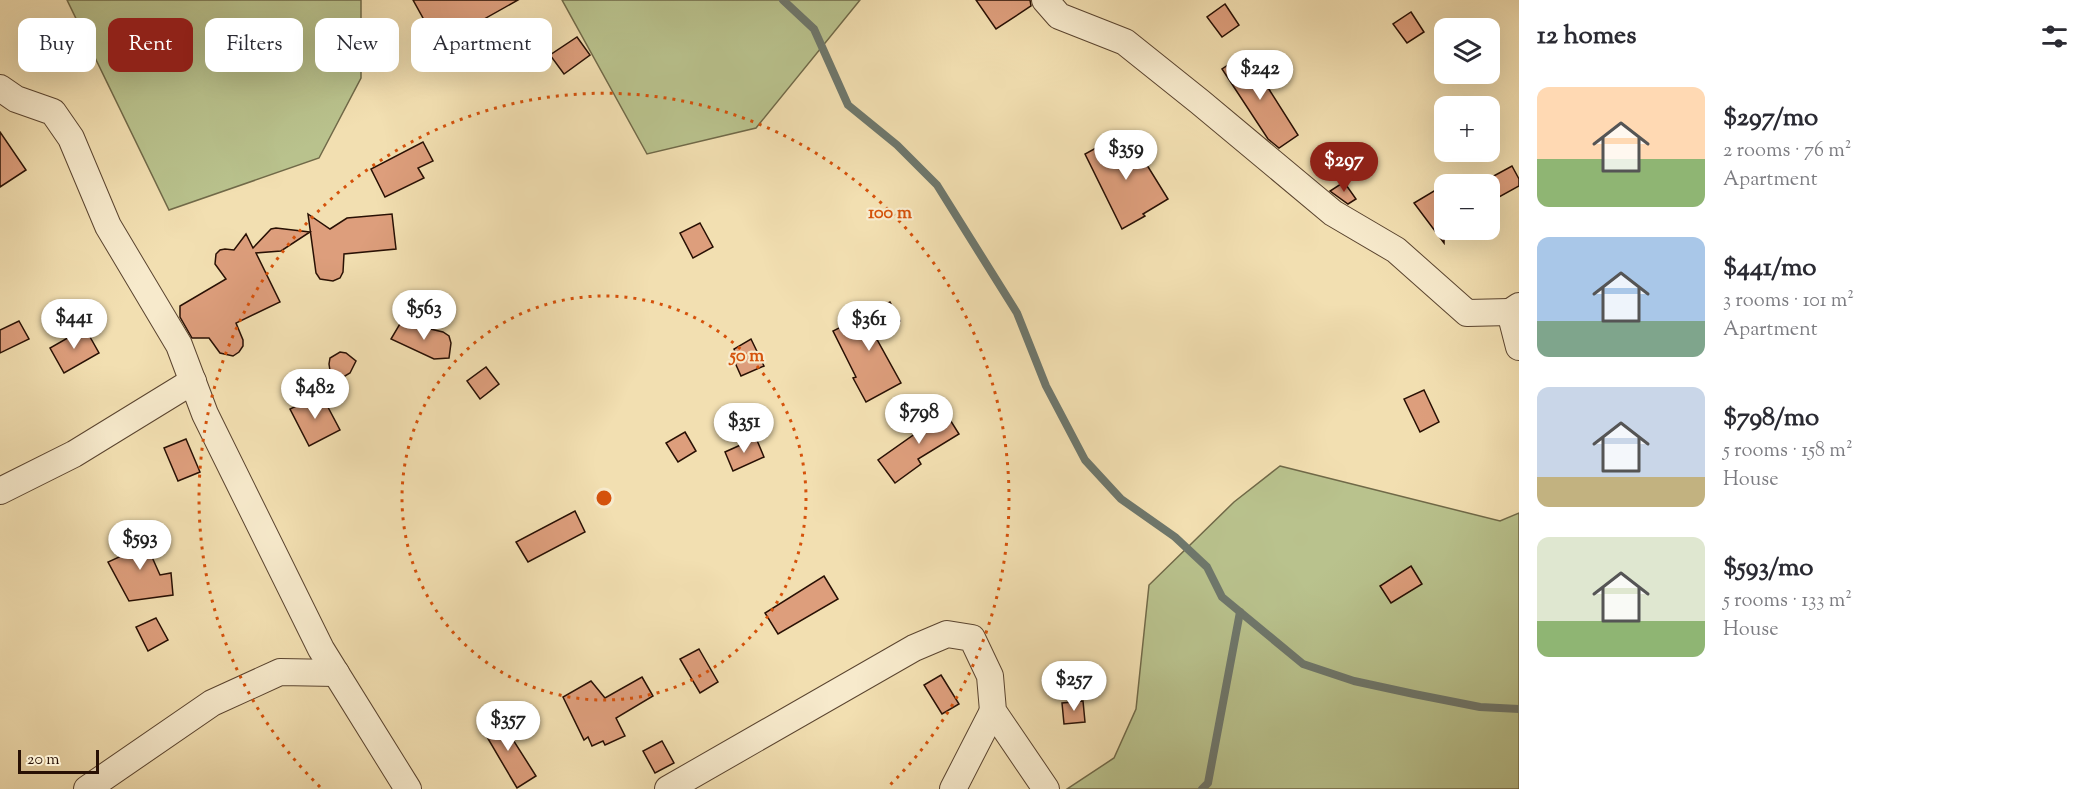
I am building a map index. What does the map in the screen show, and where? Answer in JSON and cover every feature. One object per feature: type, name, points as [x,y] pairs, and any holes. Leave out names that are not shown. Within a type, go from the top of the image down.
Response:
[{"type":"street","points":[[1044,0],[1059,16],[1125,42],[1333,213],[1396,250],[1467,313],[1515,309],[1519,347]]},
{"type":"street","points":[[0,88],[16,99],[53,112],[70,138],[108,226],[179,345],[205,414],[321,650],[408,789]]},
{"type":"street","points":[[0,491],[74,454],[193,381]]},
{"type":"street","points":[[668,789],[914,648],[947,634],[972,638],[990,676],[993,711],[1046,789]]},
{"type":"street","points":[[87,789],[212,703],[280,672],[336,673]]},
{"type":"street","points":[[953,789],[993,711]]},
{"type":"green space","points":[[67,0],[361,0],[361,18],[315,18],[315,72],[361,72],[361,78],[319,158],[169,210],[96,60],[96,18],[76,18]]},
{"type":"green space","points":[[562,0],[860,0],[756,128],[647,154]]},
{"type":"green space","points":[[1280,466],[1500,521],[1519,513],[1519,789],[1067,789],[1114,758],[1136,709],[1149,585],[1234,502]]},
{"type":"building","points":[[413,0],[518,0],[486,18],[423,18]]},
{"type":"building","points":[[976,0],[1030,0],[1031,6],[996,29]]},
{"type":"building","points":[[1225,4],[1239,25],[1222,37],[1207,17]]},
{"type":"building","points":[[1411,12],[1424,32],[1407,43],[1393,24]]},
{"type":"building","points":[[577,37],[590,55],[564,74],[552,58],[552,54]]},
{"type":"building","points":[[1246,53],[1298,135],[1279,148],[1268,139],[1222,69]]},
{"type":"building","points":[[0,132],[26,170],[0,187]]},
{"type":"building","points":[[1129,136],[1168,199],[1122,229],[1085,154],[1105,143],[1108,148]]},
{"type":"building","points":[[423,142],[433,161],[418,168],[424,178],[385,197],[371,169]]},
{"type":"building","points":[[1512,166],[1519,179],[1519,186],[1500,196],[1500,174],[1497,174]]},
{"type":"building","points":[[1344,182],[1356,199],[1348,204],[1330,191]]},
{"type":"building","points":[[1434,191],[1434,230],[1414,203]]},
{"type":"building","points":[[308,214],[330,229],[347,218],[392,214],[396,249],[344,254],[343,272],[340,278],[333,281],[320,279],[316,273]]},
{"type":"building","points":[[700,223],[713,247],[693,258],[680,233]]},
{"type":"building","points":[[271,229],[310,232],[281,251],[256,253],[280,302],[236,323],[243,346],[233,356],[220,353],[209,338],[192,338],[180,317],[180,306],[226,279],[215,264],[216,254],[220,250],[234,250],[246,234],[253,248]]},
{"type":"building","points":[[890,302],[900,321],[874,334],[901,383],[866,402],[833,331]]},
{"type":"building","points":[[19,321],[29,339],[0,353],[0,330]]},
{"type":"building","points":[[401,322],[443,332],[449,336],[451,343],[449,358],[434,359],[391,339]]},
{"type":"building","points":[[85,328],[99,353],[64,373],[50,348]]},
{"type":"building","points":[[751,339],[764,366],[741,376],[732,356],[736,355],[734,349]]},
{"type":"building","points":[[340,352],[346,353],[356,361],[350,373],[345,376],[331,377],[330,358]]},
{"type":"building","points":[[486,367],[499,384],[480,399],[467,381]]},
{"type":"building","points":[[1424,390],[1439,422],[1420,432],[1404,399]]},
{"type":"building","points":[[321,394],[340,430],[309,446],[290,409]]},
{"type":"building","points":[[942,407],[959,434],[918,459],[921,464],[895,483],[878,460],[926,426],[922,418]]},
{"type":"building","points":[[685,432],[696,451],[678,462],[666,443]]},
{"type":"building","points":[[756,438],[764,457],[733,471],[725,452]]},
{"type":"building","points":[[186,439],[200,472],[178,481],[164,448]]},
{"type":"building","points":[[575,511],[585,532],[528,562],[516,542]]},
{"type":"building","points":[[139,528],[160,575],[171,573],[173,595],[129,601],[108,562],[128,553],[120,536]]},
{"type":"building","points":[[1411,566],[1422,584],[1391,603],[1380,586]]},
{"type":"building","points":[[824,576],[838,599],[778,634],[765,613]]},
{"type":"building","points":[[156,618],[168,640],[148,651],[136,627]]},
{"type":"building","points":[[699,649],[718,682],[700,693],[680,659]]},
{"type":"building","points":[[941,675],[959,704],[942,714],[924,685]]},
{"type":"building","points":[[642,677],[653,696],[616,718],[625,736],[605,745],[603,741],[592,746],[588,737],[584,740],[563,697],[591,681],[605,698]]},
{"type":"building","points":[[1083,701],[1085,722],[1064,724],[1062,703]]},
{"type":"building","points":[[498,716],[536,776],[517,788],[480,725]]},
{"type":"building","points":[[662,741],[674,763],[655,773],[643,751]]},
{"type":"waterway","points":[[783,0],[814,29],[848,105],[897,145],[937,185],[1017,313],[1046,386],[1085,460],[1121,499],[1175,537],[1207,567],[1222,597],[1303,664],[1354,681],[1414,694],[1480,707],[1519,709]]},
{"type":"waterway","points":[[1202,789],[1208,783],[1240,612]]}]
